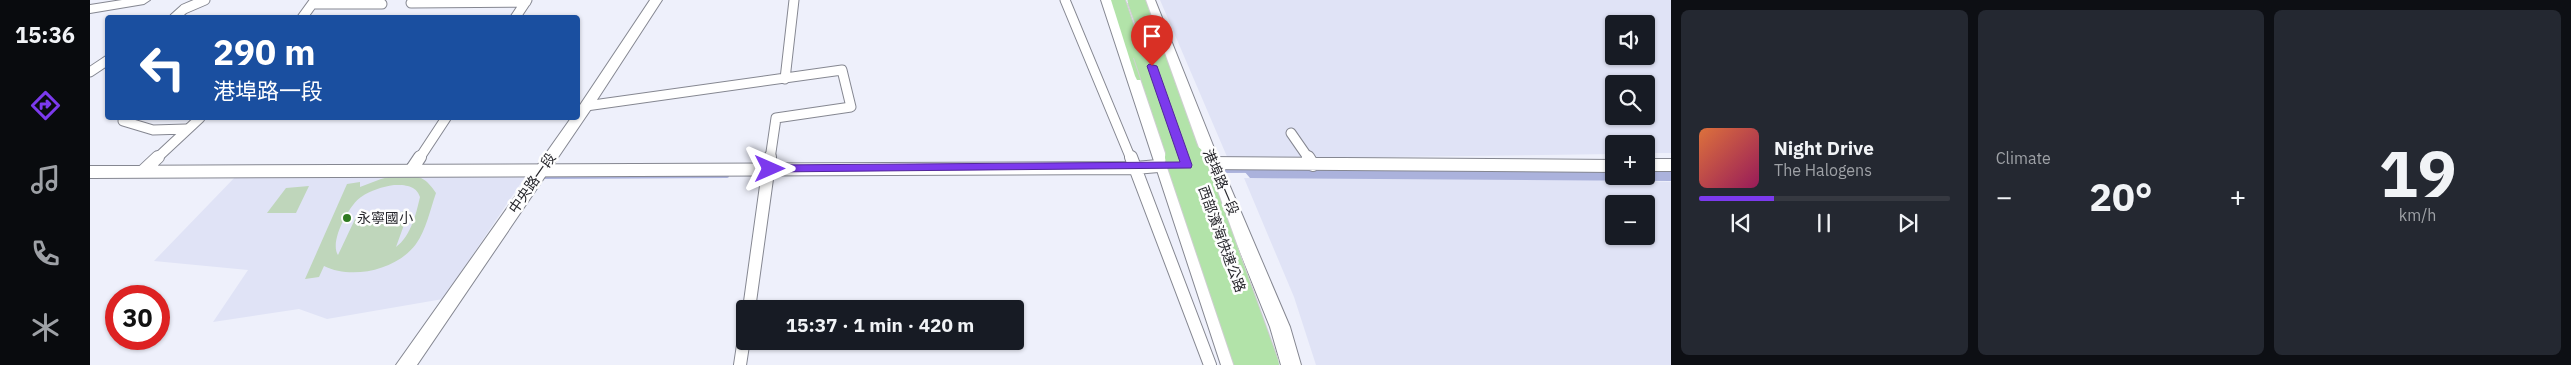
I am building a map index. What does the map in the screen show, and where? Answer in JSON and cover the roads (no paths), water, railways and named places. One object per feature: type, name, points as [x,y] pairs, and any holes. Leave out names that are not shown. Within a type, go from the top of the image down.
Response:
[{"type":"highway","points":[[1118,0],[1140,70],[1154,97]]},
{"type":"highway","name":"西部濱海快速公路","points":[[1127,0],[1154,97],[1246,365]]},
{"type":"highway","name":"西部濱海快速公路","points":[[1136,0],[1188,159],[1268,365]]},
{"type":"highway","points":[[1141,0],[1182,109],[1191,141],[1188,159]]},
{"type":"street","points":[[90,9],[144,0]]},
{"type":"street","points":[[177,15],[184,9],[205,0]]},
{"type":"street","name":"中央路一段","points":[[580,115],[656,0]]},
{"type":"street","points":[[784,79],[794,0]]},
{"type":"street","points":[[1066,0],[1135,168],[1210,365]]},
{"type":"street","points":[[1107,0],[1165,166],[1217,329],[1231,365]]},
{"type":"street","name":"港埠路一段","points":[[1127,0],[1188,159],[1232,300]]},
{"type":"street","name":"港埠路一段","points":[[1149,0],[1212,163],[1280,327],[1291,365]]},
{"type":"street","points":[[411,3],[527,1]]},
{"type":"street","points":[[517,15],[527,1]]},
{"type":"street","points":[[304,15],[314,2],[382,4]]},
{"type":"street","points":[[90,72],[105,58]]},
{"type":"street","points":[[586,106],[842,70],[851,107],[776,118],[749,300]]},
{"type":"street","points":[[142,172],[197,120]]},
{"type":"street","points":[[412,169],[445,120]]},
{"type":"street","name":"中央路一段","points":[[406,365],[576,120]]},
{"type":"street","points":[[123,121],[153,130],[186,129]]},
{"type":"street","points":[[1291,133],[1313,165]]},
{"type":"street","points":[[90,172],[412,169],[1135,168],[1165,166],[1188,159],[1212,163],[1313,165],[1605,166]]},
{"type":"street","points":[[1655,165],[1671,165]]},
{"type":"street","points":[[1232,300],[1240,365]]},
{"type":"street","points":[[1232,300],[1274,365]]},
{"type":"street","points":[[740,365],[742,350]]},
{"type":"water","points":[[1605,169],[1605,181],[1250,178],[1244,171]]},
{"type":"water","points":[[1655,169],[1671,169],[1671,181],[1655,181]]},
{"type":"waterway","points":[[1221,171],[1372,170]]},
{"type":"waterway","points":[[543,177],[727,176]]},
{"type":"place","name":"永寧國小","points":[[347,218]]}]
